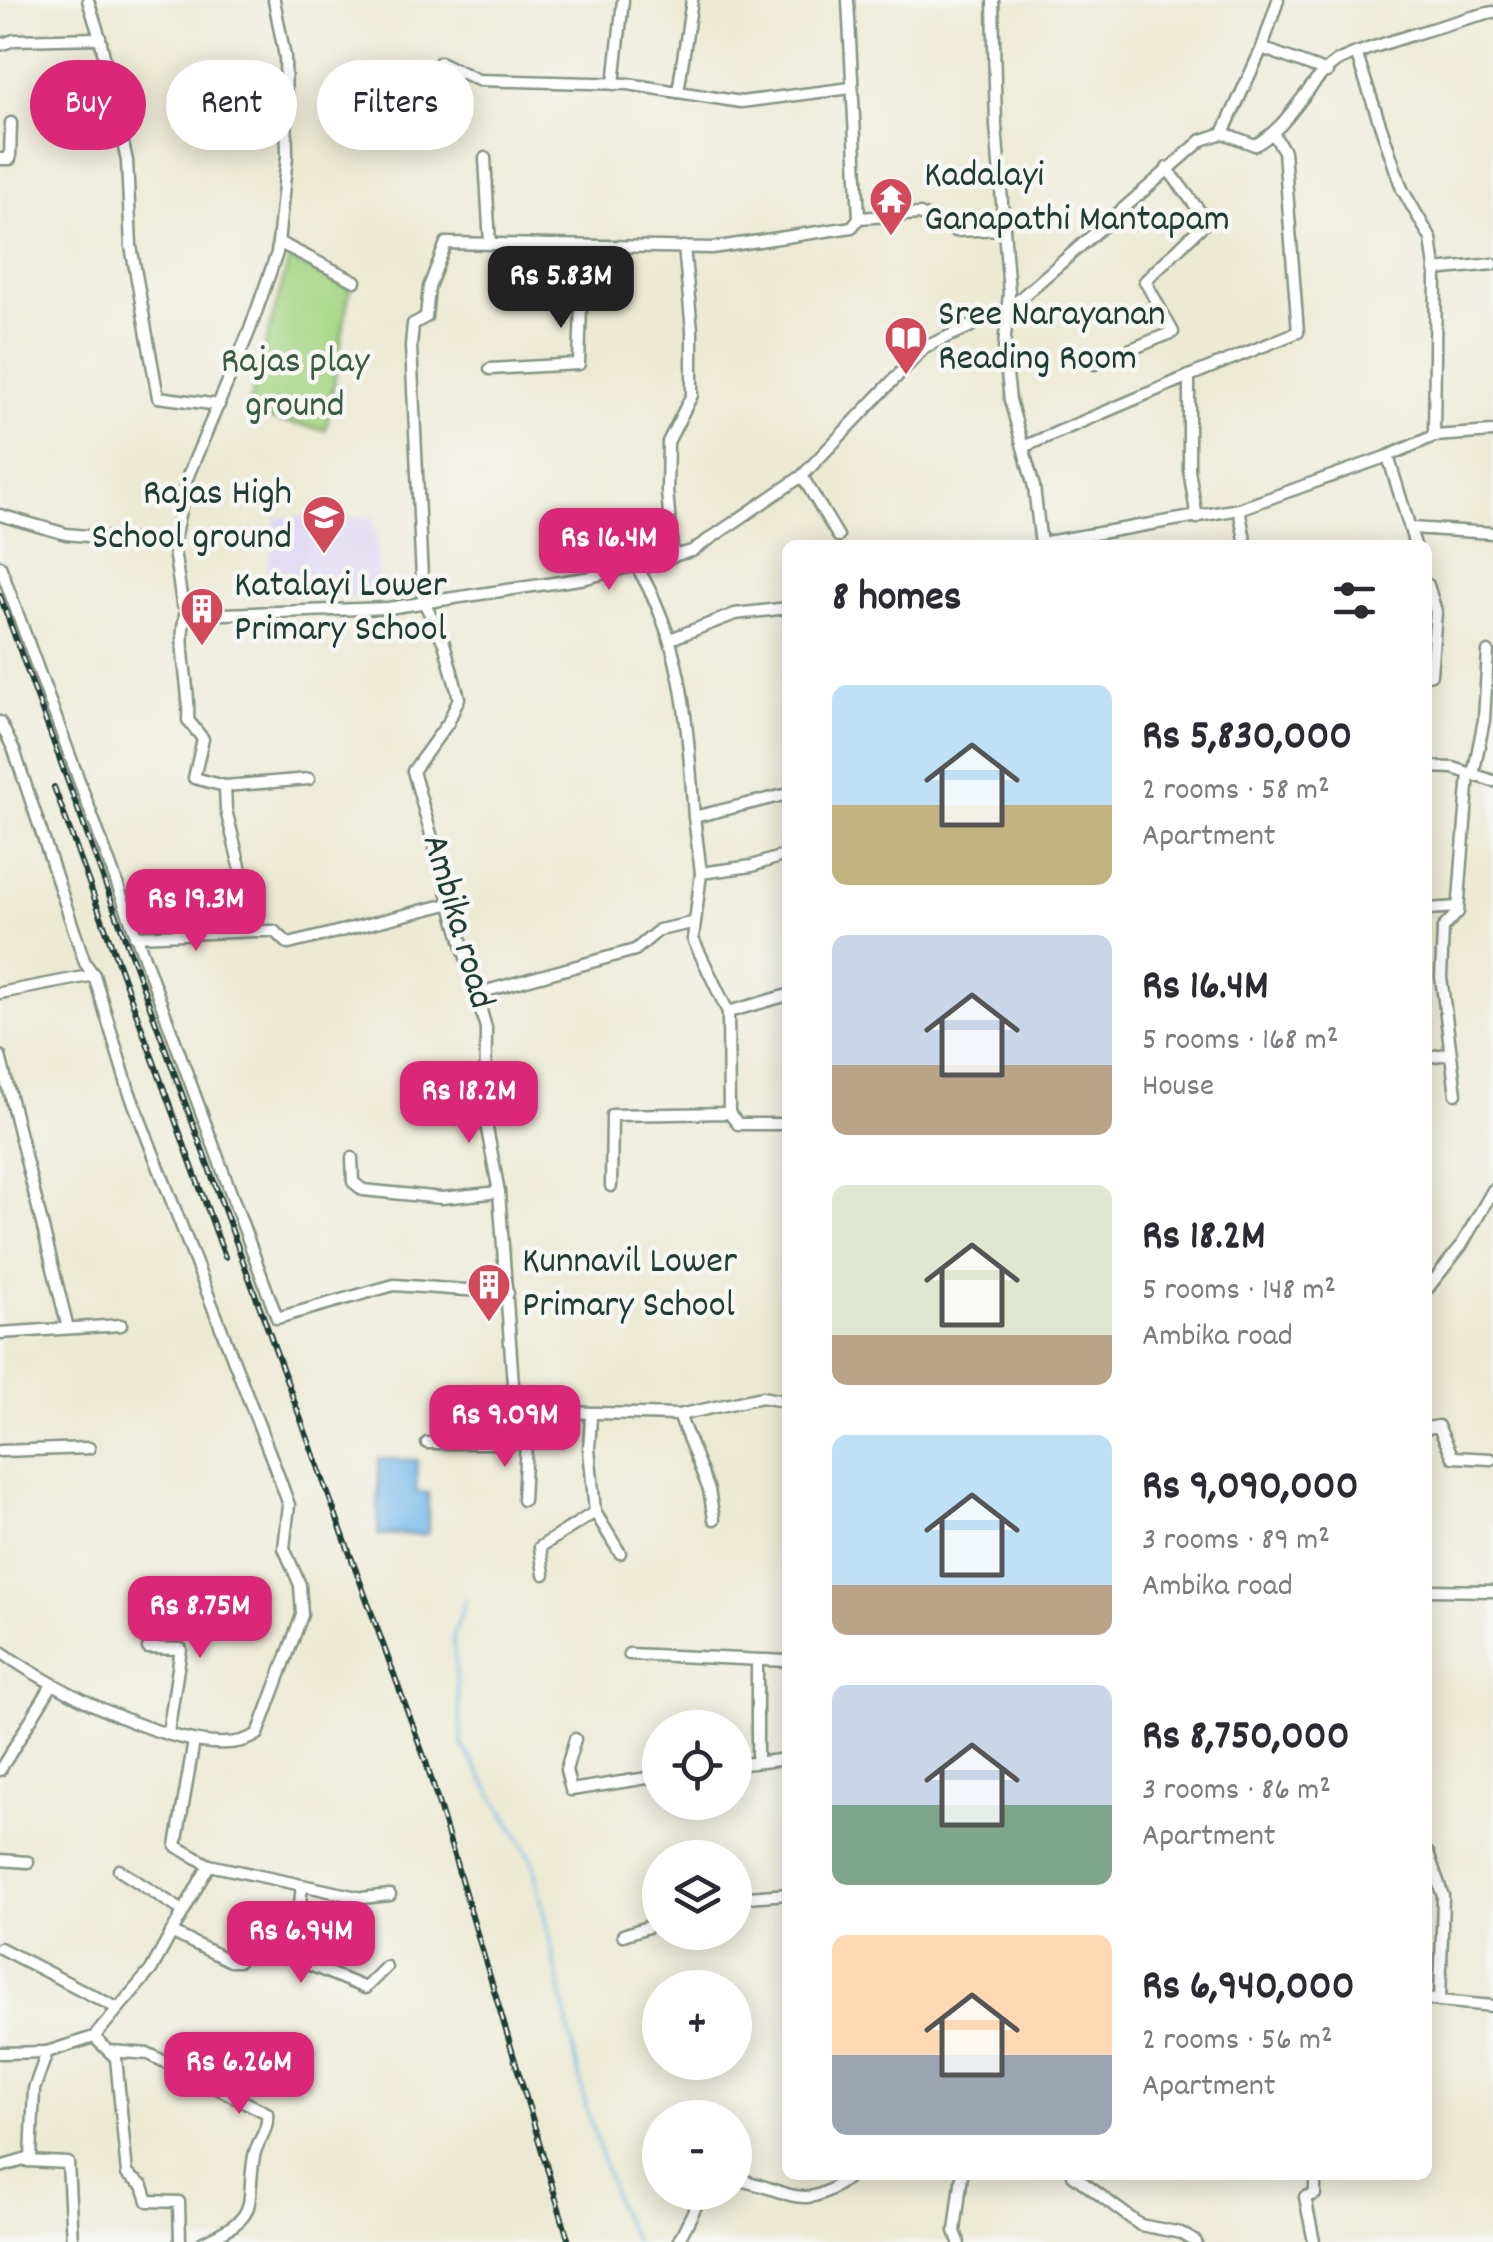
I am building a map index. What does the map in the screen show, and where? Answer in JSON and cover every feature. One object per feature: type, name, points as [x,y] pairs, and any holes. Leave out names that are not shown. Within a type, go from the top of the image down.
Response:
[{"type":"street","points":[[88,0],[127,161],[133,260],[158,397],[219,405]]},
{"type":"street","points":[[274,0],[285,57],[287,136],[278,242],[249,332],[187,478],[173,544],[182,604],[195,615],[388,608],[638,567],[692,551],[802,476],[925,347],[1006,310],[1079,252],[1202,140],[1224,134],[1254,145],[1274,135],[1327,72],[1356,52],[1493,12]]},
{"type":"street","points":[[614,84],[623,0]]},
{"type":"street","points":[[678,92],[692,0]]},
{"type":"street","points":[[424,600],[414,324],[426,318],[429,287],[446,243],[684,248],[800,237],[852,227],[859,218],[848,0]]},
{"type":"street","points":[[992,0],[1010,293],[1004,348],[1010,400],[1040,540]]},
{"type":"street","points":[[1224,134],[1262,48],[1278,0]]},
{"type":"street","points":[[0,45],[14,40],[100,38]]},
{"type":"street","points":[[1262,48],[1327,72]]},
{"type":"street","points":[[1356,52],[1402,189],[1431,239],[1435,270],[1434,436]]},
{"type":"street","points":[[474,78],[614,84],[741,102],[852,88]]},
{"type":"street","points":[[0,159],[10,158],[11,123]]},
{"type":"street","points":[[1022,447],[1298,332],[1284,151],[1274,135]]},
{"type":"street","points":[[485,158],[490,244]]},
{"type":"street","points":[[1094,364],[1173,332],[1145,282],[1207,221],[1167,168]]},
{"type":"street","points":[[859,218],[920,214],[956,231],[1004,230]]},
{"type":"street","points":[[278,242],[356,281]]},
{"type":"street","points":[[490,369],[579,364],[583,246]]},
{"type":"street","points":[[674,557],[666,491],[668,442],[692,395],[692,330],[684,248]]},
{"type":"street","points":[[1435,270],[1493,264]]},
{"type":"street","points":[[1189,376],[1189,470],[1197,518]]},
{"type":"street","points":[[1065,540],[1239,509],[1434,436],[1493,432]]},
{"type":"street","points":[[1388,456],[1414,540]]},
{"type":"street","points":[[802,476],[838,536]]},
{"type":"street","points":[[1239,509],[1245,540]]},
{"type":"street","points":[[0,515],[66,534],[173,544]]},
{"type":"street","points":[[1410,528],[1493,533]]},
{"type":"street","points":[[0,566],[277,1318],[394,1285],[508,1293]]},
{"type":"street","points":[[638,567],[673,638],[682,684],[700,872],[692,922],[694,938],[728,1012],[729,1113],[738,1124],[782,1124]]},
{"type":"street","points":[[1432,598],[1436,612],[1432,662]]},
{"type":"street","name":"Ambika road","points":[[424,600],[444,644],[459,698],[457,709],[413,771],[486,1028],[484,1118],[498,1192],[516,1411],[526,1412]]},
{"type":"street","points":[[187,608],[178,636],[190,698],[188,720],[203,739],[194,778],[226,786],[308,779]]},
{"type":"street","points":[[673,638],[734,614],[782,609]]},
{"type":"street","points":[[1456,1094],[1455,1062],[1448,1054],[1443,928],[1458,907],[1471,774],[1488,708],[1488,652]]},
{"type":"street","points":[[0,722],[14,750],[85,963],[94,975],[129,1091],[283,1488],[288,1505],[284,1548],[300,1584],[302,1615],[258,1734],[248,1741],[194,1741],[101,1710],[0,1652]]},
{"type":"street","points":[[1432,768],[1493,781]]},
{"type":"street","points":[[226,786],[226,810],[256,931]]},
{"type":"street","points":[[694,818],[782,796]]},
{"type":"street","points":[[700,872],[752,866],[782,856]]},
{"type":"street","points":[[135,936],[274,931],[289,944],[452,903]]},
{"type":"street","points":[[1432,909],[1458,907]]},
{"type":"street","points":[[479,993],[635,950],[659,930],[692,922]]},
{"type":"street","points":[[1432,960],[1442,960]]},
{"type":"street","points":[[0,992],[94,975]]},
{"type":"street","points":[[728,1012],[782,997]]},
{"type":"street","points":[[1432,1056],[1448,1054]]},
{"type":"street","points":[[0,1056],[68,1328]]},
{"type":"street","points":[[611,1186],[612,1115],[729,1113]]},
{"type":"street","points":[[352,1158],[353,1182],[363,1190],[442,1198],[498,1192]]},
{"type":"street","points":[[1432,1283],[1461,1246],[1493,1190]]},
{"type":"street","points":[[0,1333],[121,1326]]},
{"type":"street","points":[[524,1500],[526,1412],[591,1416],[678,1414],[762,1397],[782,1401]]},
{"type":"street","points":[[678,1414],[710,1490],[714,1519]]},
{"type":"street","points":[[591,1416],[589,1449],[595,1512],[620,1552]]},
{"type":"street","points":[[1432,1427],[1438,1426],[1453,1458],[1491,1459]]},
{"type":"street","points":[[427,1443],[526,1442]]},
{"type":"street","points":[[0,1451],[89,1448]]},
{"type":"street","points":[[544,1574],[540,1547],[595,1512]]},
{"type":"street","points":[[1432,1590],[1493,1591]]},
{"type":"street","points":[[148,1648],[181,1650],[168,1732]]},
{"type":"street","points":[[629,1654],[782,1660]]},
{"type":"street","points":[[757,1762],[758,1661]]},
{"type":"street","points":[[0,1770],[52,1685]]},
{"type":"street","points":[[575,1739],[566,1770],[570,1790],[642,1779]]},
{"type":"street","points":[[194,1741],[176,1846],[209,1866],[362,1898],[390,1895]]},
{"type":"street","points":[[752,1763],[782,1760]]},
{"type":"street","points":[[0,1860],[28,1862]]},
{"type":"street","points":[[1432,1864],[1443,1896],[1440,2000]]},
{"type":"street","points":[[0,2053],[47,2052],[94,2038],[151,1970],[209,1866]]},
{"type":"street","points":[[119,1870],[183,1910]]},
{"type":"street","points":[[302,1887],[294,1958],[365,1988],[386,1967]]},
{"type":"street","points":[[752,1897],[782,1894]]},
{"type":"street","points":[[623,1936],[642,1929]]},
{"type":"street","points":[[172,1932],[230,1961],[240,1962],[246,1940]]},
{"type":"street","points":[[0,1948],[118,2008]]},
{"type":"street","points":[[1432,1999],[1493,2006]]},
{"type":"street","points":[[94,2038],[116,2058],[127,2174],[143,2186],[148,2201],[178,2202],[180,2242]]},
{"type":"street","points":[[111,2051],[149,2054],[267,2112],[267,2133],[254,2152],[253,2198],[247,2212],[203,2242]]},
{"type":"street","points":[[27,2160],[32,2153],[34,2089],[47,2052]]},
{"type":"street","points":[[0,2167],[27,2160],[68,2163],[72,2242]]},
{"type":"street","points":[[752,2183],[812,2198],[833,2192],[846,2180]]},
{"type":"street","points":[[958,2242],[955,2231],[961,2180]]},
{"type":"street","points":[[1080,2180],[1140,2226],[1181,2233],[1196,2242]]},
{"type":"street","points":[[1314,2242],[1306,2196],[1315,2194],[1316,2180]]},
{"type":"street","points":[[678,2242],[694,2210]]},
{"type":"shaded area","name":"Rajas High School ground","points":[[276,517],[374,517],[382,598],[264,594]]},
{"type":"green space","name":"Rajas play ground","points":[[289,259],[350,289],[326,430],[246,415]]},
{"type":"water","points":[[379,1459],[417,1460],[416,1493],[428,1493],[428,1534],[378,1535]]},
{"type":"waterway","points":[[466,1598],[453,1637],[462,1745],[532,1859],[586,2107],[618,2209],[635,2242]]},
{"type":"railway","points":[[0,596],[426,1762],[569,2242]]},
{"type":"railway","points":[[54,787],[225,1257]]},
{"type":"place","name":"Kadalayi Ganapathi Mantapam","points":[[891,237]]},
{"type":"place","name":"Sree Narayanan Reading Room","points":[[906,376]]},
{"type":"place","name":"Rajas High School ground","points":[[324,555]]},
{"type":"place","name":"Katalayi Lower Primary School","points":[[202,647]]},
{"type":"place","name":"Kunnavil Lower Primary School","points":[[489,1323]]}]
